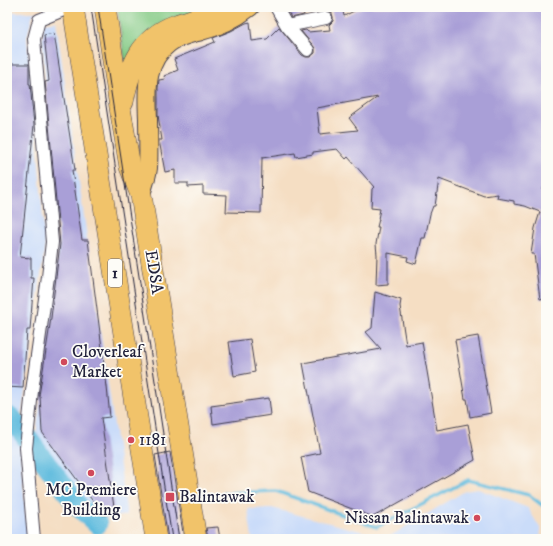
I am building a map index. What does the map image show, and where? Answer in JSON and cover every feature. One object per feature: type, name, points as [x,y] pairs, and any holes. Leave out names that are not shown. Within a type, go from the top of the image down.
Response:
[{"type":"highway","name":"1","points":[[72,7],[156,539]]},
{"type":"highway","name":"EDSA","points":[[105,7],[130,166],[141,195],[196,539]]},
{"type":"highway","points":[[121,114],[127,82],[132,69],[150,39],[164,30],[226,7]]},
{"type":"main road","points":[[141,195],[148,169],[147,87],[156,57],[170,42],[186,35],[211,28],[234,18],[250,7]]},
{"type":"street","points":[[34,539],[26,448],[52,242],[34,39],[39,20],[72,7]]},
{"type":"street","points":[[276,7],[287,26],[308,50]]},
{"type":"street","points":[[287,26],[326,18]]},
{"type":"shaded area","points":[[7,12],[39,12],[33,14],[27,38],[36,125],[45,246],[22,412],[7,416]]},
{"type":"shaded area","points":[[56,21],[127,515],[95,520],[36,435],[59,244],[42,40],[44,23]]},
{"type":"shaded area","points":[[7,430],[19,435],[28,539],[7,539]]},
{"type":"shaded area","name":"Nissan Balintawak","points":[[478,489],[528,508],[540,528],[541,539],[252,539],[248,509],[272,508],[387,538],[465,491]]},
{"type":"green space","points":[[117,7],[168,8],[207,7],[126,69]]},
{"type":"building","points":[[286,7],[302,7],[304,15],[291,18]]},
{"type":"building","points":[[330,7],[342,7],[344,16],[362,7],[546,7],[546,168],[543,190],[546,190],[546,298],[540,299],[534,254],[531,254],[535,228],[540,212],[525,206],[514,204],[514,201],[497,198],[498,194],[484,196],[439,179],[435,206],[433,206],[430,214],[425,238],[422,238],[416,264],[407,261],[408,257],[388,253],[388,284],[376,285],[376,244],[380,209],[371,208],[372,189],[374,187],[348,157],[346,159],[337,149],[313,152],[313,154],[296,157],[295,153],[262,158],[261,213],[226,212],[227,195],[203,194],[203,186],[188,187],[188,183],[175,183],[175,170],[165,172],[159,140],[162,140],[158,115],[158,88],[159,80],[165,79],[164,76],[178,70],[174,59],[215,42],[213,38],[250,22],[252,41],[267,39],[279,27],[302,55],[310,57],[315,53],[315,48],[301,31],[306,30],[308,32],[330,30],[329,25],[333,21]],"holes":[[[378,97],[349,118],[358,130],[320,134],[317,108]]]},
{"type":"building","points":[[54,33],[75,170],[72,170],[82,240],[88,240],[107,387],[110,417],[101,418],[115,514],[103,515],[42,432],[39,396],[51,318],[60,244],[45,82],[49,81],[44,35]]},
{"type":"building","points":[[7,64],[29,64],[29,84],[34,125],[20,257],[31,258],[31,278],[34,278],[30,330],[27,330],[23,388],[7,387]]},
{"type":"building","points":[[375,292],[401,300],[400,306],[406,345],[422,342],[437,430],[468,424],[475,460],[373,517],[308,492],[301,457],[320,453],[303,363],[381,349],[366,332],[372,328]]},
{"type":"building","points":[[478,336],[491,413],[470,417],[467,399],[465,399],[455,340]]},
{"type":"building","points":[[250,339],[255,372],[234,376],[229,342]]},
{"type":"building","points":[[269,398],[271,415],[213,424],[211,406]]},
{"type":"building","points":[[170,452],[184,539],[168,539],[155,455]]},
{"type":"building","points":[[218,527],[220,539],[208,539],[206,528]]},
{"type":"waterway","points":[[7,416],[14,421],[78,506],[97,524]]},
{"type":"waterway","points":[[224,493],[276,491],[377,527],[468,480],[529,495],[546,508]]},
{"type":"tram line","points":[[91,7],[172,539]]},
{"type":"tram line","points":[[98,7],[179,539]]},
{"type":"place","name":"Cloverleaf Market","points":[[64,362]]},
{"type":"place","name":"1181","points":[[131,440]]},
{"type":"place","name":"MC Premiere Building","points":[[91,473]]},
{"type":"place","name":"Balintawak","points":[[170,497]]},
{"type":"place","name":"Nissan Balintawak","points":[[477,518]]}]
